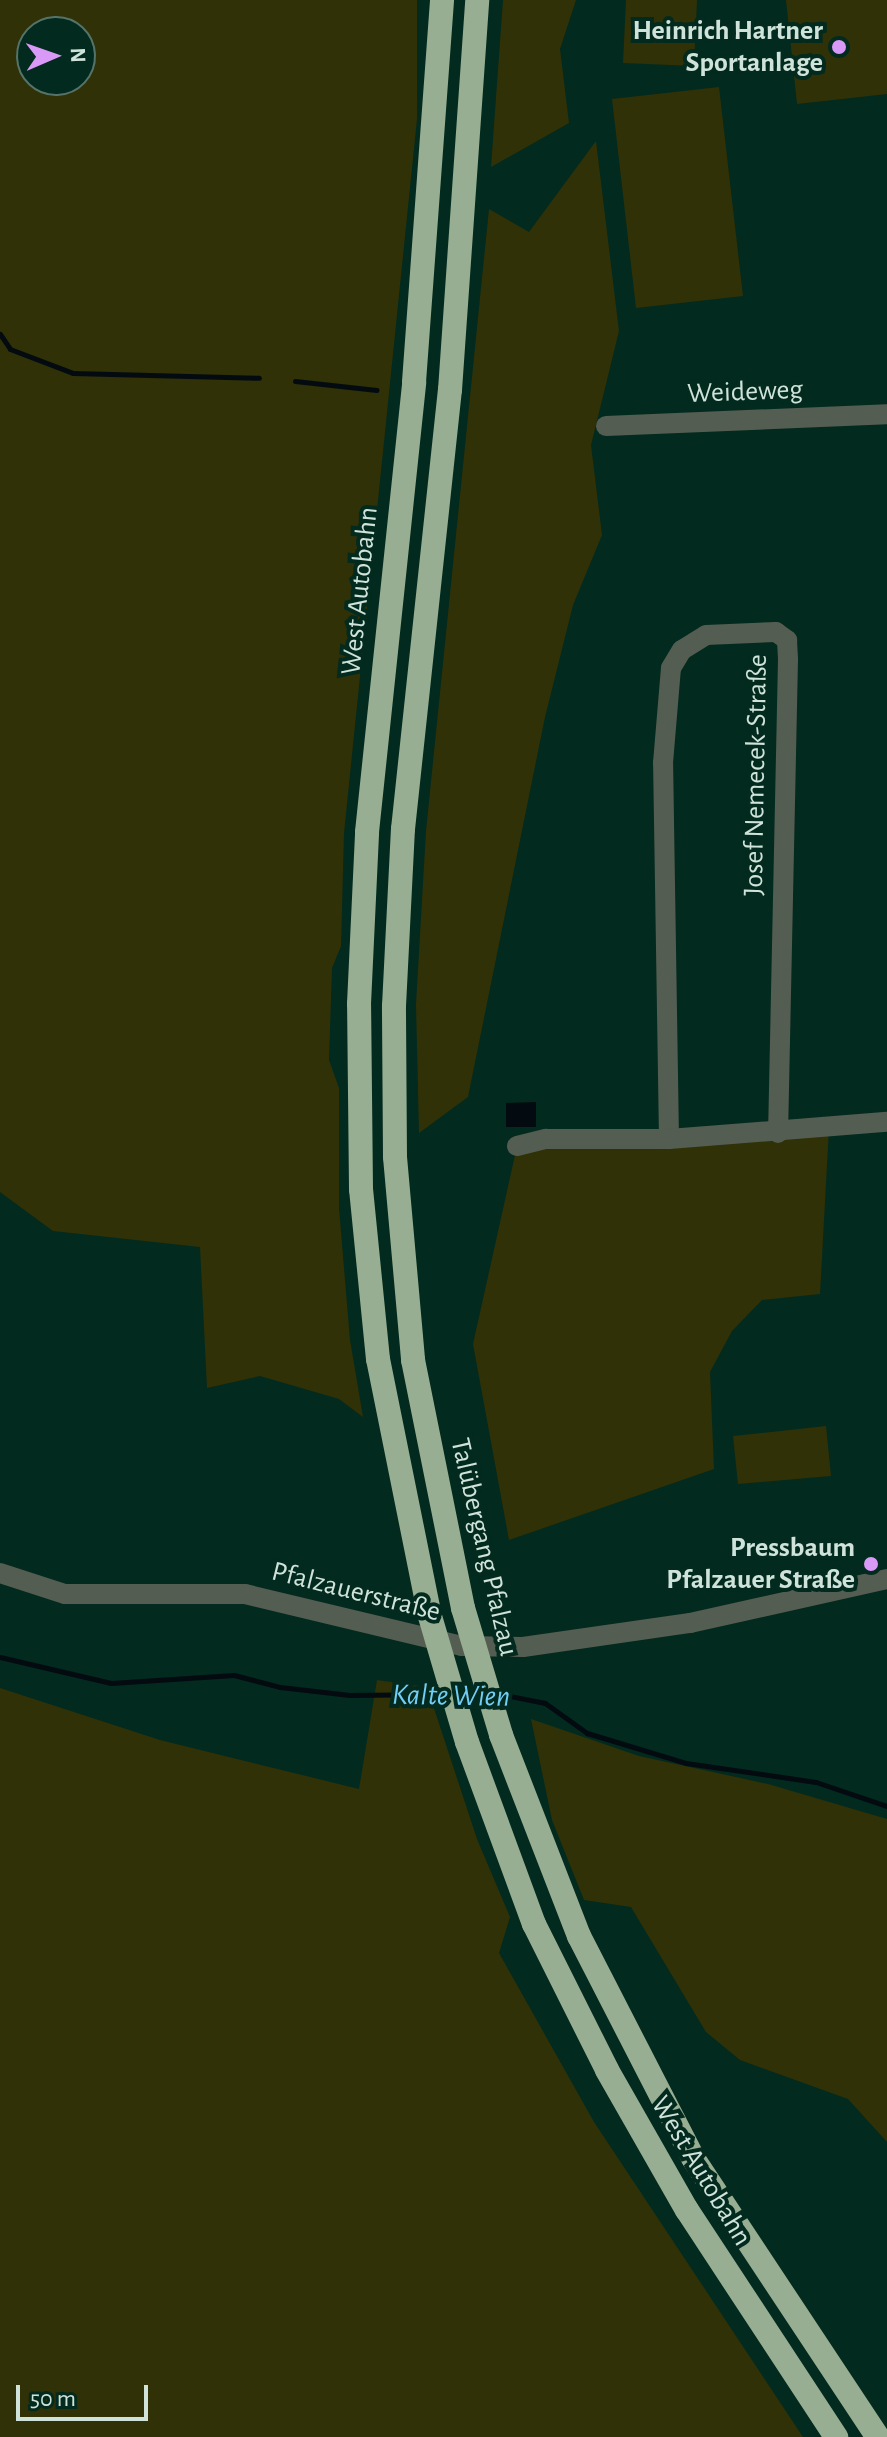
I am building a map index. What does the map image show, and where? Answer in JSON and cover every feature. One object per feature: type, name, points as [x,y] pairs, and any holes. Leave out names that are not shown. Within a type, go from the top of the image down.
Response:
[{"type":"highway","name":"West Autobahn","points":[[442,0],[416,366],[367,832],[359,1004],[361,1189],[378,1359],[429,1613],[467,1742],[534,1924],[607,2070],[687,2210],[836,2437]]},
{"type":"highway","name":"Talübergang Pfalzau","points":[[477,0],[450,390],[403,829],[394,1006],[395,1157],[413,1360],[463,1608],[501,1735],[579,1936]]},
{"type":"highway","name":"West Autobahn","points":[[579,1936],[693,2158],[878,2437]]},
{"type":"street","name":"Weideweg","points":[[606,426],[887,414]]},
{"type":"street","name":"Josef Nemecek-Straße","points":[[669,1139],[663,763],[671,668],[682,650],[706,635],[776,632],[787,640],[778,1133]]},
{"type":"street","points":[[517,1146],[546,1139],[669,1139],[778,1133],[887,1122]]},
{"type":"street","name":"Pfalzauerstraße","points":[[0,1573],[65,1594],[245,1594],[378,1630],[478,1646],[523,1647],[643,1631],[887,1579]]},
{"type":"shaded area","points":[[0,0],[417,0],[417,119],[344,833],[341,946],[332,968],[329,1060],[339,1088],[339,1208],[350,1340],[363,1417],[339,1399],[260,1376],[207,1388],[200,1247],[53,1231],[0,1192]]},
{"type":"shaded area","points":[[503,0],[576,0],[560,49],[569,123],[491,167]]},
{"type":"shaded area","points":[[626,0],[697,0],[694,66],[623,63]]},
{"type":"shaded area","name":"Heinrich Hartner Sportanlage","points":[[786,0],[887,0],[887,94],[797,104]]},
{"type":"shaded area","points":[[719,87],[743,296],[636,308],[612,99]]},
{"type":"shaded area","points":[[596,141],[619,331],[591,445],[602,535],[573,605],[545,717],[468,1097],[419,1133],[416,1004],[426,831],[489,209],[529,232]]},
{"type":"shaded area","points":[[536,1102],[536,1127],[506,1127],[506,1103]]},
{"type":"shaded area","points":[[829,1128],[820,1294],[762,1300],[732,1331],[710,1372],[714,1469],[509,1540],[473,1344],[517,1146]]},
{"type":"shaded area","points":[[826,1426],[831,1476],[738,1484],[733,1436]]},
{"type":"shaded area","points":[[377,1680],[427,1687],[477,1839],[510,1917],[499,1953],[594,2122],[803,2437],[0,2437],[0,1688],[160,1740],[359,1789]]},
{"type":"shaded area","points":[[531,1719],[639,1756],[768,1784],[887,1819],[887,2142],[848,2099],[740,2060],[706,2032],[631,1907],[584,1900],[552,1820]]},
{"type":"waterway","points":[[0,334],[10,349],[73,373],[259,378]]},
{"type":"waterway","points":[[295,381],[377,390]]},
{"type":"waterway","name":"Kalte Wien","points":[[0,1657],[111,1683],[234,1675],[280,1687],[350,1695],[445,1694]]},
{"type":"waterway","name":"Kalte Wien","points":[[459,1694],[481,1693]]},
{"type":"waterway","name":"Kalte Wien","points":[[495,1693],[545,1703],[587,1733],[686,1763],[816,1782],[887,1806]]},
{"type":"place","name":"Heinrich Hartner Sportanlage","points":[[839,47]]},
{"type":"place","name":"Pressbaum Pfalzauer Straße","points":[[871,1564]]}]
